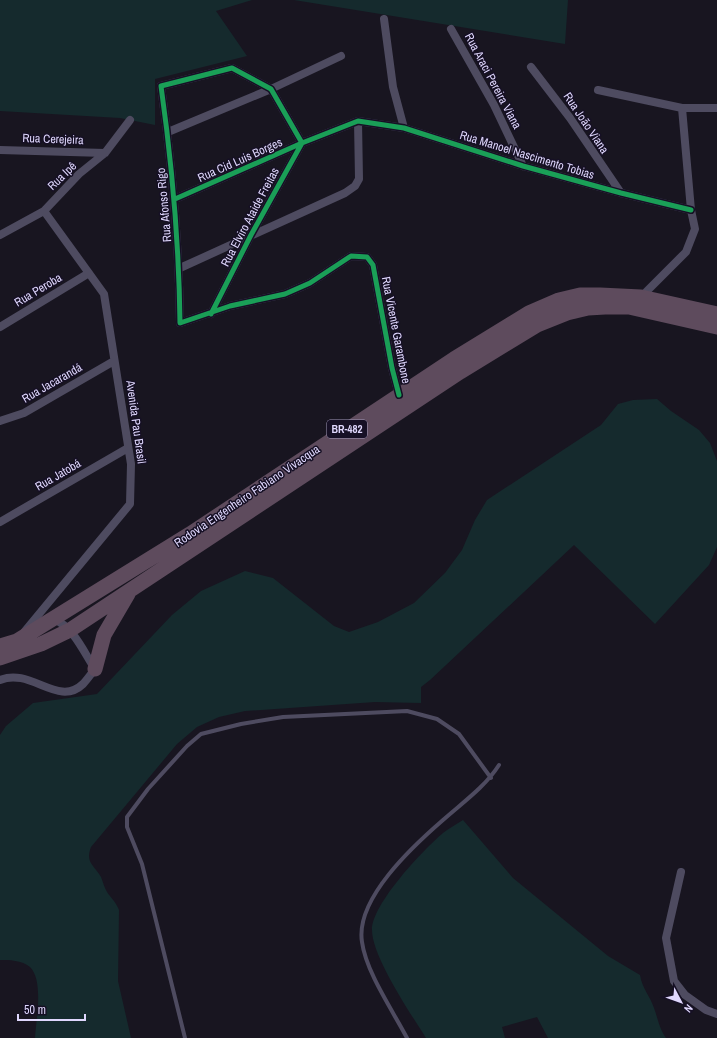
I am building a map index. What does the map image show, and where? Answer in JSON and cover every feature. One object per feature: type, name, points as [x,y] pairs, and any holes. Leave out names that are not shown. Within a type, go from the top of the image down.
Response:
[{"type":"highway","name":"Rodovia Engenheiro Fabiano Vivacqua","points":[[0,658],[41,644],[70,630],[130,591],[179,557],[328,460],[529,313],[559,300],[580,295],[641,296],[717,314]]},
{"type":"highway","name":"Rodovia Engenheiro Fabiano Vivacqua","points":[[0,646],[17,641],[190,534],[399,395],[537,325],[567,313],[588,308],[629,307],[717,327]]},
{"type":"highway","points":[[320,447],[328,460]]},
{"type":"highway","points":[[179,557],[190,534]]},
{"type":"highway","points":[[95,669],[104,635],[130,591]]},
{"type":"street","points":[[384,19],[393,87],[404,128]]},
{"type":"street","name":"Rua Araci Pereira Viana","points":[[451,29],[494,105],[523,166]]},
{"type":"street","points":[[168,132],[271,89],[341,56]]},
{"type":"street","name":"Rua João Viana","points":[[531,67],[570,118],[621,194]]},
{"type":"street","name":"Rua Afonso Rigo","points":[[180,322],[180,268],[175,199],[168,132],[161,86],[232,68],[271,89]]},
{"type":"street","points":[[271,89],[302,143]]},
{"type":"street","points":[[598,90],[682,108],[717,108]]},
{"type":"street","points":[[641,296],[686,252],[695,229],[691,210],[682,108]]},
{"type":"street","name":"Rua Ipê","points":[[0,235],[44,210],[79,174],[105,153],[130,120]]},
{"type":"street","points":[[180,268],[251,234],[345,193],[355,186],[359,179],[358,122]]},
{"type":"street","name":"Rua Manoel Nascimento Tobias","points":[[358,122],[404,128],[523,166],[621,194],[691,210]]},
{"type":"street","name":"Rua Cid Luis Borges","points":[[175,199],[302,143],[358,122]]},
{"type":"street","name":"Rua Elviro Ataide Freitas","points":[[211,314],[251,234],[302,143]]},
{"type":"street","name":"Rua Cerejeira","points":[[0,150],[105,153]]},
{"type":"street","name":"Avenida Pau Brasil","points":[[17,641],[130,504],[131,464],[104,294],[44,210]]},
{"type":"street","name":"Rua Vicente Garambone","points":[[180,322],[211,314],[230,306],[285,294],[310,283],[352,256],[367,258],[373,265],[392,368],[399,395]]},
{"type":"street","name":"Rua Peroba","points":[[0,328],[89,274]]},
{"type":"street","name":"Rua Jacarandá","points":[[0,421],[24,413],[114,361]]},
{"type":"street","name":"Rua Jatobá","points":[[0,522],[128,448]]},
{"type":"street","points":[[0,680],[5,678],[20,678],[34,681],[55,692],[71,692],[83,684],[95,669],[70,630],[63,623],[54,619]]},
{"type":"street","points":[[681,872],[666,938],[674,981],[685,995],[706,1010],[717,1014]]},
{"type":"lane","points":[[185,1038],[142,864],[127,827],[126,817],[148,789],[187,746],[201,734],[241,724],[284,718],[407,711],[437,719],[459,734],[491,778]]},
{"type":"lane","points":[[407,1038],[367,961],[362,941],[362,924],[367,906],[390,873],[436,826],[491,778],[499,765]]},
{"type":"green space","points":[[0,0],[252,0],[216,11],[247,56],[155,79],[155,125],[120,118],[0,111]]},
{"type":"green space","points":[[294,0],[568,0],[565,44]]},
{"type":"green space","points":[[657,399],[671,411],[699,430],[710,443],[717,461],[717,547],[709,565],[655,624],[574,545],[421,687],[421,703],[375,702],[245,711],[219,717],[197,727],[177,744],[91,847],[89,852],[91,864],[101,877],[106,890],[119,910],[118,981],[131,1038],[35,1038],[38,991],[34,973],[30,967],[23,963],[0,960],[0,735],[6,726],[33,703],[97,694],[172,615],[201,591],[245,571],[273,578],[334,626],[349,632],[378,622],[414,603],[445,573],[462,550],[475,520],[487,500],[601,425],[618,404],[633,400]]},
{"type":"green space","points":[[463,820],[513,878],[608,956],[640,975],[642,984],[666,1038],[548,1038],[537,1017],[502,1027],[505,1038],[426,1038],[385,970],[378,955],[372,930],[374,919],[380,906],[400,878],[434,841],[445,831]]},
{"type":"cycle path","points":[[211,314],[251,235],[302,143],[271,89],[232,68],[161,86],[174,204],[180,323],[230,306],[285,294],[310,283],[351,256],[367,257],[373,265],[392,368],[399,395]]},
{"type":"cycle path","points":[[175,199],[302,143],[358,121],[404,128],[523,166],[621,193],[691,210]]}]
